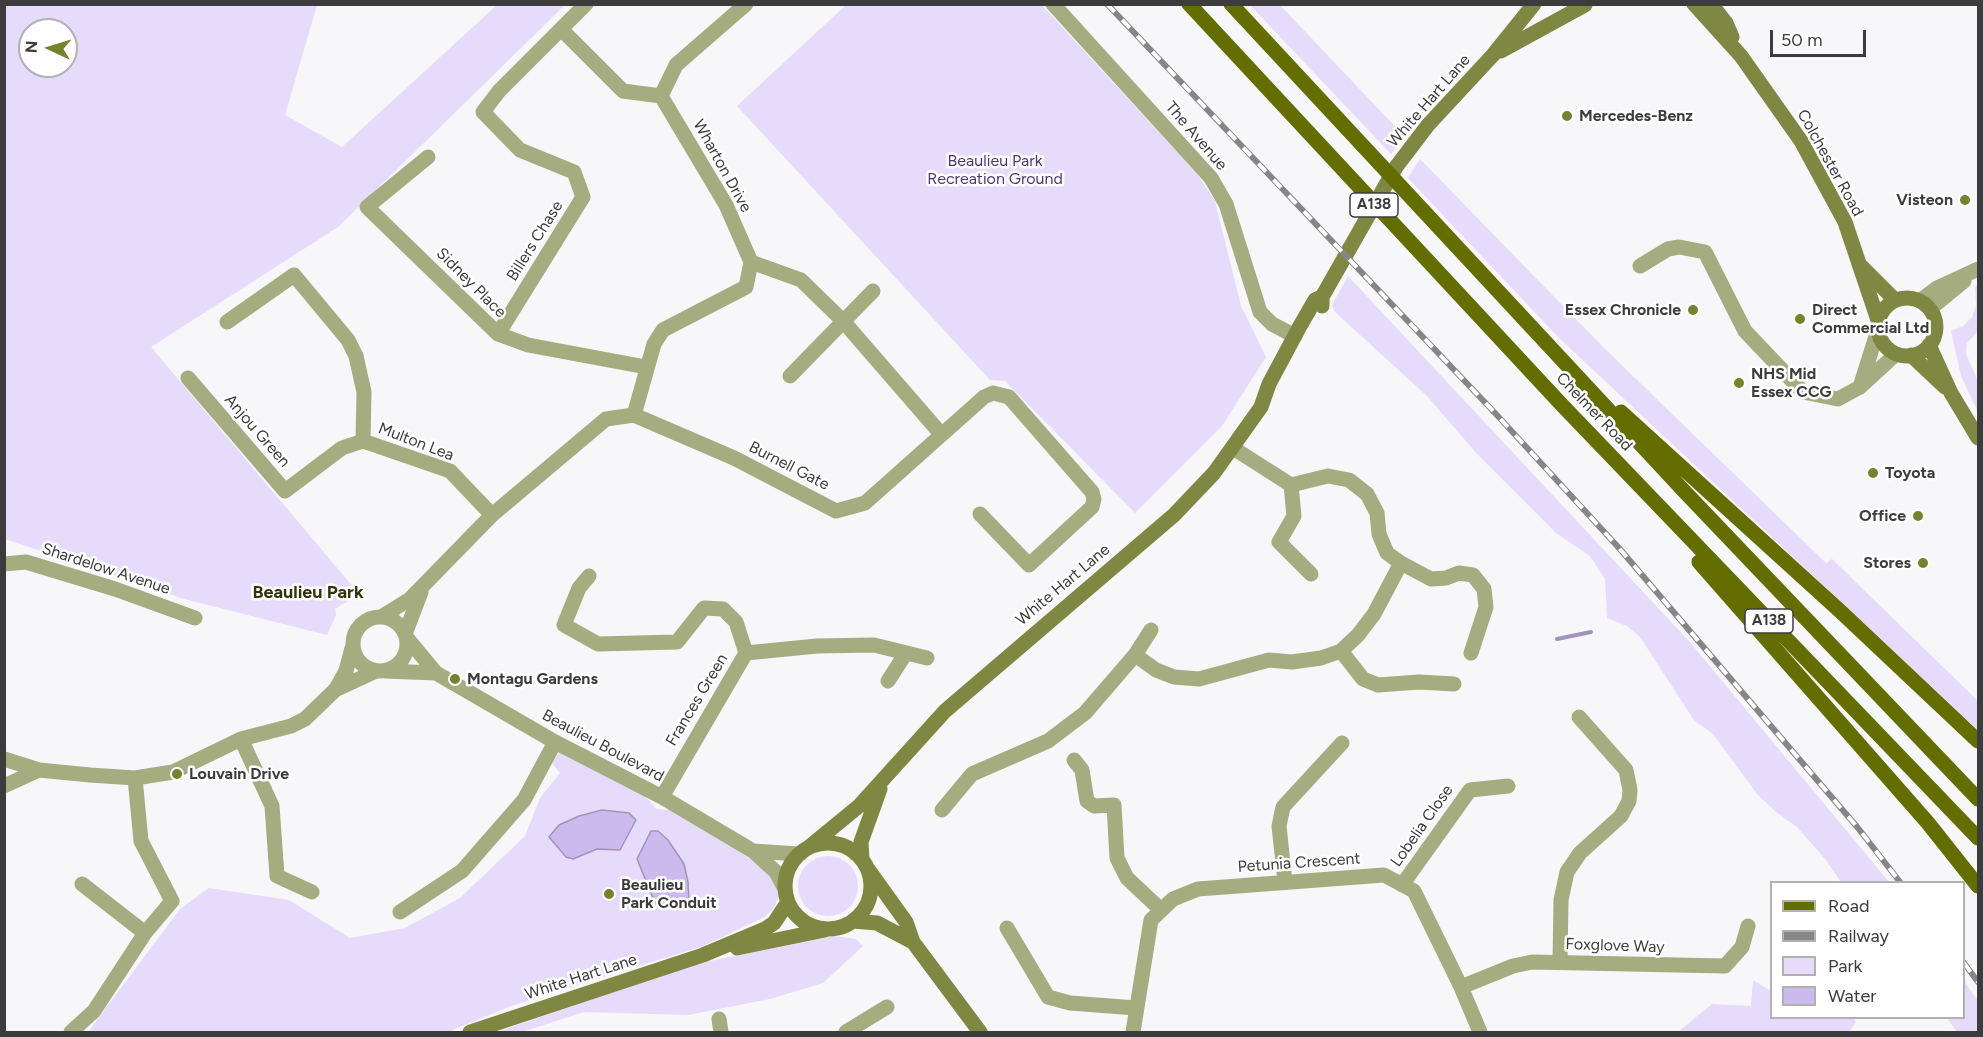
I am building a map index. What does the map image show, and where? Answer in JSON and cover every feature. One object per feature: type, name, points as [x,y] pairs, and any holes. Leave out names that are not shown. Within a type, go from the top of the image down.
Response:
[{"type":"main road","name":"Chelmer Road","points":[[1189,4],[1560,404],[1978,838]]},
{"type":"main road","name":"Chelmer Road","points":[[1231,4],[1564,363],[1978,799]]},
{"type":"main road","name":"A138","points":[[1564,363],[1661,447],[1978,741]]},
{"type":"main road","points":[[1560,404],[1921,814],[1978,886]]},
{"type":"street","points":[[586,4],[561,29],[623,92],[661,96],[676,65],[746,4]]},
{"type":"street","name":"The Avenue","points":[[1053,4],[1211,178],[1226,204],[1260,312],[1272,324],[1295,336]]},
{"type":"street","name":"White Hart Lane","points":[[803,851],[860,806],[945,711],[1174,515],[1214,473],[1261,407],[1270,399],[1298,353],[1322,305],[1322,297],[1396,167],[1412,144],[1493,55],[1534,4]]},
{"type":"street","points":[[1574,4],[1586,5]]},
{"type":"street","name":"Colchester Road","points":[[1694,4],[1741,56],[1801,141],[1845,222],[1878,325]]},
{"type":"street","name":"Colchester Road","points":[[1711,4],[1726,23],[1741,56]]},
{"type":"street","name":"White Hart Lane","points":[[1493,55],[1586,5]]},
{"type":"street","name":"Billers Chase","points":[[498,334],[583,197],[574,172],[520,150],[483,112],[499,92],[561,29]]},
{"type":"street","name":"Wharton Drive","points":[[661,96],[726,205],[751,262]]},
{"type":"street","name":"Sidney Place","points":[[428,157],[367,207],[498,334],[528,345],[646,368]]},
{"type":"street","points":[[1640,266],[1668,249],[1679,246],[1705,252],[1745,331],[1803,392],[1838,399],[1860,387],[1904,355],[1929,345]]},
{"type":"street","points":[[4,782],[4,761],[39,770],[135,778],[173,772],[241,739],[298,723],[335,690],[346,671],[355,632],[360,624],[368,619],[381,616],[410,599],[492,515],[606,419],[633,415],[654,344],[663,330],[746,287],[751,262],[801,280],[843,321],[941,434]]},
{"type":"street","name":"Colchester Road","points":[[1858,263],[1895,300]]},
{"type":"street","points":[[1925,305],[1976,271]]},
{"type":"street","name":"Multon Lea","points":[[227,322],[294,275],[348,340],[356,356],[363,392],[363,441],[450,471],[492,515]]},
{"type":"street","points":[[790,376],[873,291]]},
{"type":"street","name":"White Hart Lane","points":[[1261,407],[1269,384],[1295,336],[1315,300],[1322,297]]},
{"type":"street","points":[[1860,387],[1882,311],[1895,300],[1905,297],[1925,305],[1936,324],[1929,345],[1951,393],[1978,438]]},
{"type":"street","points":[[1878,325],[1883,344],[1904,355],[1951,393]]},
{"type":"street","name":"Anjou Green","points":[[188,378],[285,490],[342,448],[363,441]]},
{"type":"street","name":"Burnell Gate","points":[[633,415],[734,458],[836,511],[865,503],[984,397],[993,393],[1009,397],[1092,492],[1094,500],[1092,507],[1029,565],[980,514]]},
{"type":"street","points":[[1233,448],[1291,485],[1328,476],[1349,480],[1367,494],[1377,513],[1378,534],[1387,553],[1431,579],[1446,578],[1459,573],[1473,575],[1484,589],[1486,607],[1471,653]]},
{"type":"street","points":[[1291,485],[1294,516],[1279,542],[1311,573]]},
{"type":"street","name":"Shardelow Avenue","points":[[4,564],[26,562],[115,589],[195,618]]},
{"type":"street","points":[[1136,655],[1156,670],[1174,677],[1199,679],[1269,660],[1292,663],[1320,658],[1341,651],[1358,635],[1374,614],[1401,563]]},
{"type":"street","name":"Frances Green","points":[[589,576],[579,588],[564,625],[597,644],[677,642],[704,609],[723,609],[736,622],[746,653],[662,797]]},
{"type":"street","points":[[335,690],[401,660],[407,648],[406,636],[415,603],[428,582]]},
{"type":"street","points":[[381,616],[397,622],[406,636]]},
{"type":"street","points":[[942,810],[972,774],[1048,741],[1085,713],[1136,655],[1151,630]]},
{"type":"street","name":"Beaulieu Boulevard","points":[[406,636],[436,673],[555,742],[662,797],[753,851],[776,872],[786,895]]},
{"type":"street","name":"Frances Green","points":[[746,653],[817,646],[874,645],[927,658]]},
{"type":"street","points":[[352,648],[361,664],[381,671]]},
{"type":"street","points":[[1341,651],[1363,679],[1378,685],[1419,682],[1454,684]]},
{"type":"street","points":[[888,681],[906,653]]},
{"type":"street","name":"Beaulieu Boulevard","points":[[381,671],[436,673]]},
{"type":"street","points":[[1560,962],[1561,900],[1567,872],[1580,853],[1621,816],[1629,801],[1630,790],[1626,770],[1579,717]]},
{"type":"street","points":[[241,739],[273,806],[277,876],[312,892]]},
{"type":"street","points":[[400,912],[462,871],[524,800],[555,742]]},
{"type":"street","points":[[1285,882],[1279,826],[1283,807],[1342,743]]},
{"type":"street","points":[[1074,760],[1082,770],[1087,801],[1094,806],[1114,805],[1116,858],[1127,878],[1161,910],[1151,920],[1133,1032]]},
{"type":"street","points":[[4,786],[39,770]]},
{"type":"street","points":[[71,1032],[94,1011],[145,933],[172,901],[141,841],[135,778]]},
{"type":"street","name":"White Hart Lane","points":[[865,864],[861,842],[882,783]]},
{"type":"street","name":"Lobelia Close","points":[[1402,885],[1470,790],[1508,786]]},
{"type":"street","points":[[913,942],[878,924],[853,921],[831,929],[820,928],[803,921],[786,895],[788,868],[803,851],[825,842],[839,844],[853,850],[906,922],[913,942],[980,1032]]},
{"type":"street","name":"Beaulieu Boulevard","points":[[753,851],[803,851]]},
{"type":"street","points":[[853,921],[868,901],[871,884],[865,864]]},
{"type":"street","name":"Petunia Crescent","points":[[1161,910],[1173,899],[1198,889],[1384,875],[1414,891],[1461,987],[1480,1032]]},
{"type":"street","points":[[82,884],[145,933]]},
{"type":"street","name":"White Hart Lane","points":[[470,1032],[703,955],[765,929],[774,923],[786,895]]},
{"type":"street","name":"Foxglove Way","points":[[1461,987],[1513,966],[1560,962],[1725,966],[1736,956],[1746,936],[1748,926]]},
{"type":"street","points":[[1007,927],[1048,997],[1070,1004],[1136,1008]]},
{"type":"street","name":"White Hart Lane","points":[[703,955],[831,929]]},
{"type":"street","points":[[846,1032],[887,1007]]},
{"type":"green space","points":[[4,5],[317,5],[285,115],[342,147],[497,5],[565,5],[338,227],[151,347],[359,594],[335,609],[336,615],[327,635],[184,599],[5,539]]},
{"type":"green space","name":"Beaulieu Park Recreation Ground","points":[[846,5],[1042,5],[1197,174],[1215,201],[1241,306],[1266,357],[1222,426],[1135,513],[1005,381],[990,380],[737,106]]},
{"type":"green space","points":[[1250,5],[1280,5],[1404,136],[1391,154]]},
{"type":"green space","points":[[1420,159],[1602,346],[1826,563],[1832,559],[1978,701],[1978,730],[1559,338],[1408,178]]},
{"type":"green space","points":[[1348,276],[1689,641],[1888,881],[1840,881],[1826,860],[1797,827],[1757,794],[1713,734],[1694,720],[1640,637],[1627,626],[1607,618],[1605,579],[1590,556],[1556,533],[1478,455],[1427,396],[1335,312],[1332,305]]},
{"type":"green space","points":[[1978,284],[1978,331],[1967,343],[1966,354],[1978,381],[1978,412],[1961,376],[1951,331],[1963,326],[1972,317],[1976,306],[1975,287]]},
{"type":"green space","points":[[560,750],[644,795],[656,809],[671,810],[711,832],[772,874],[777,884],[779,897],[773,909],[765,917],[703,946],[511,1006],[448,1032],[88,1032],[180,909],[209,888],[289,900],[350,938],[405,928],[460,898],[525,836],[540,798],[560,773],[552,763]]},
{"type":"green space","points":[[822,856],[834,856],[850,864],[856,874],[858,886],[856,898],[850,908],[834,916],[822,916],[806,908],[798,892],[798,880],[806,864]]},
{"type":"green space","points":[[834,936],[856,939],[863,946],[823,983],[770,999],[688,1015],[584,1012],[522,1032],[497,1032],[700,963]]},
{"type":"green space","points":[[1753,980],[1770,990],[1770,1019],[1854,1019],[1856,1022],[1849,1032],[1678,1032],[1712,1004],[1751,1006]]},
{"type":"green space","points":[[1965,982],[1978,1001],[1978,1032],[1957,1032],[1948,1019],[1965,1019]]},
{"type":"water","points":[[602,810],[629,813],[636,820],[620,850],[597,849],[573,859],[566,857],[549,837],[559,825],[579,816]]},
{"type":"water","points":[[651,831],[658,831],[668,840],[684,864],[689,902],[685,908],[656,903],[653,898],[637,859]]},
{"type":"waterway","points":[[1557,639],[1591,632]]},
{"type":"railway","points":[[1107,4],[1495,413],[1619,548],[1858,828],[1899,881]]},
{"type":"railway","points":[[1965,964],[1978,982]]},
{"type":"place","name":"Mercedes-Benz","points":[[1567,116]]},
{"type":"place","name":"Visteon","points":[[1965,200]]},
{"type":"place","name":"Essex Chronicle","points":[[1693,310]]},
{"type":"place","name":"Direct Commercial Ltd","points":[[1800,319]]},
{"type":"place","name":"NHS Mid Essex CCG","points":[[1739,383]]},
{"type":"place","name":"Toyota","points":[[1873,473]]},
{"type":"place","name":"Office","points":[[1918,516]]},
{"type":"place","name":"Stores","points":[[1923,563]]},
{"type":"place","name":"Montagu Gardens","points":[[455,679]]},
{"type":"place","name":"Louvain Drive","points":[[177,774]]},
{"type":"place","name":"Beaulieu Park Conduit","points":[[609,894]]},
{"type":"district","name":"Beaulieu Park","points":[[308,593]]}]
